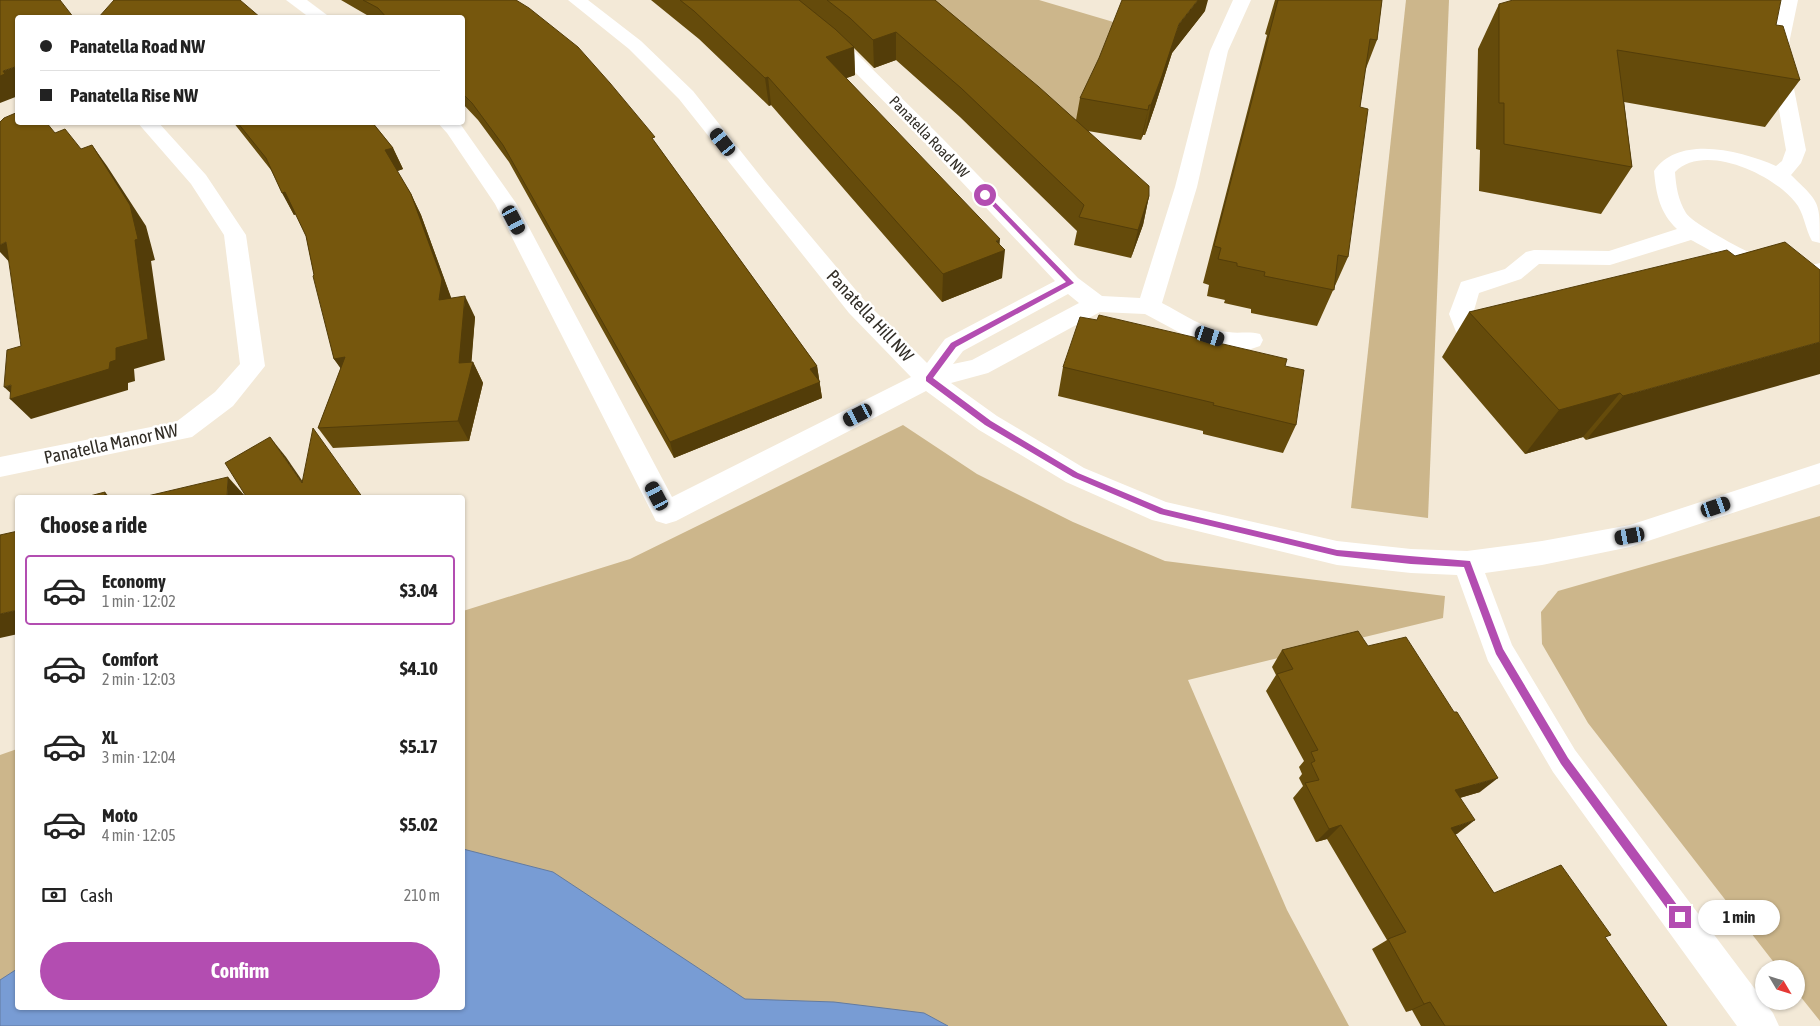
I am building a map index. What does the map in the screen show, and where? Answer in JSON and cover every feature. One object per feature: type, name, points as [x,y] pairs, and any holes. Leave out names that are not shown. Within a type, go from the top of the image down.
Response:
[{"type":"street","points":[[295,0],[318,15]]},
{"type":"street","name":"Panatella Hill NW","points":[[577,0],[635,45],[686,95],[759,188],[858,307],[928,379],[988,423],[1075,475],[1162,512],[1337,553],[1411,561],[1467,563],[1542,553],[1630,536],[1820,473]]},
{"type":"street","name":"Panatella Road NW","points":[[780,0],[844,51],[935,142],[1070,283],[1096,304]]},
{"type":"street","points":[[1149,306],[1186,187],[1219,50],[1242,0]]},
{"type":"street","points":[[1780,175],[1791,162],[1796,150],[1778,53],[1789,0]]},
{"type":"street","name":"Panatella Manor NW","points":[[0,467],[183,430],[224,399],[254,366],[235,235],[199,180],[150,125]]},
{"type":"street","points":[[450,125],[505,203],[666,513],[928,379],[979,367],[1096,304],[1149,306],[1194,330],[1226,341],[1251,340]]},
{"type":"street","points":[[1807,296],[1788,277],[1751,262],[1693,232],[1676,217],[1666,195],[1664,171],[1674,160],[1700,154],[1750,162],[1780,175],[1806,200],[1820,236]]},
{"type":"street","points":[[1468,336],[1461,314],[1469,288],[1513,274],[1534,258],[1610,258],[1693,232]]},
{"type":"street","points":[[1788,277],[1820,271]]},
{"type":"street","points":[[928,379],[954,345],[1070,283]]},
{"type":"street","points":[[1467,563],[1499,651],[1564,761],[1760,1026]]},
{"type":"shaded area","points":[[916,0],[1039,0],[1127,26],[1078,127]]},
{"type":"shaded area","points":[[1406,0],[1449,0],[1428,518],[1351,508]]},
{"type":"shaded area","points":[[903,425],[977,474],[1073,522],[1165,561],[1445,596],[1443,618],[1188,680],[1287,910],[1349,1026],[0,1026],[0,755],[15,750],[15,1010],[465,1010],[465,610],[630,559]]},
{"type":"shaded area","points":[[1820,516],[1820,1021],[1805,1002],[1805,960],[1772,960],[1588,723],[1542,644],[1541,612],[1558,591]]},
{"type":"water","points":[[465,850],[553,872],[745,999],[834,1002],[924,1013],[948,1026],[0,1026],[0,980],[15,970],[15,1010],[465,1010]]},
{"type":"building","points":[[0,0],[60,0],[72,15],[15,15],[15,67],[3,71],[5,74],[0,76]]},
{"type":"building","points":[[114,0],[240,0],[258,15],[101,15]]},
{"type":"building","points":[[363,0],[516,0],[578,47],[655,137],[652,138],[817,366],[810,369],[820,382],[670,442],[503,145],[465,96],[465,15],[384,15],[378,8]]},
{"type":"building","points":[[680,0],[799,0],[854,47],[826,57],[1000,239],[996,241],[1005,250],[943,274],[768,77],[765,78]]},
{"type":"building","points":[[827,0],[935,0],[1039,87],[1149,186],[1149,196],[1138,230],[1079,217],[1084,205],[961,88],[896,32],[873,40],[850,18]]},
{"type":"building","points":[[1122,0],[1198,0],[1179,24],[1162,76],[1148,110],[1080,98],[1099,58]]},
{"type":"building","points":[[1278,0],[1382,0],[1377,40],[1370,39],[1360,107],[1368,109],[1348,257],[1338,255],[1334,290],[1264,276],[1265,272],[1237,266],[1237,263],[1218,259],[1221,248],[1214,246]]},
{"type":"building","points":[[1513,0],[1781,0],[1776,25],[1783,26],[1800,80],[1617,50],[1632,167],[1504,144],[1504,103],[1499,103],[1499,4]]},
{"type":"building","points":[[15,113],[15,125],[48,125],[55,133],[65,129],[81,149],[92,145],[130,205],[138,239],[135,240],[148,339],[116,348],[116,360],[110,362],[109,369],[10,399],[11,385],[4,387],[7,350],[21,346],[6,242],[0,245],[0,122]]},
{"type":"building","points":[[239,125],[374,125],[393,148],[385,150],[411,194],[442,279],[439,300],[465,296],[459,363],[473,362],[458,421],[318,428],[345,357],[334,359],[313,276],[306,236],[285,192],[282,193],[266,158]]},
{"type":"building","points":[[1785,242],[1820,270],[1820,342],[1623,396],[1620,393],[1559,410],[1469,312],[1727,250],[1735,256]]},
{"type":"building","points":[[1099,315],[1287,359],[1285,366],[1304,370],[1296,425],[1213,405],[1214,403],[1063,367],[1080,317],[1097,320]]},
{"type":"building","points":[[313,428],[361,495],[245,495],[225,463],[270,437],[302,483]]},
{"type":"building","points":[[228,477],[227,495],[152,495]]},
{"type":"building","points":[[105,492],[104,495],[94,495]]},
{"type":"building","points":[[15,532],[15,611],[0,614],[0,535]]},
{"type":"building","points":[[1358,631],[1368,646],[1406,637],[1454,712],[1457,712],[1498,778],[1455,790],[1475,820],[1451,828],[1494,893],[1561,865],[1611,935],[1605,937],[1667,1026],[1445,1026],[1430,1002],[1424,1004],[1388,939],[1406,932],[1341,825],[1329,829],[1305,783],[1319,780],[1311,763],[1315,761],[1311,752],[1318,750],[1277,674],[1293,669],[1282,650]]},
{"type":"route","points":[[985,195],[1070,283],[954,345],[928,379],[988,423],[1075,475],[1162,512],[1337,553],[1411,561],[1467,563],[1499,651],[1564,761],[1680,917]]}]
